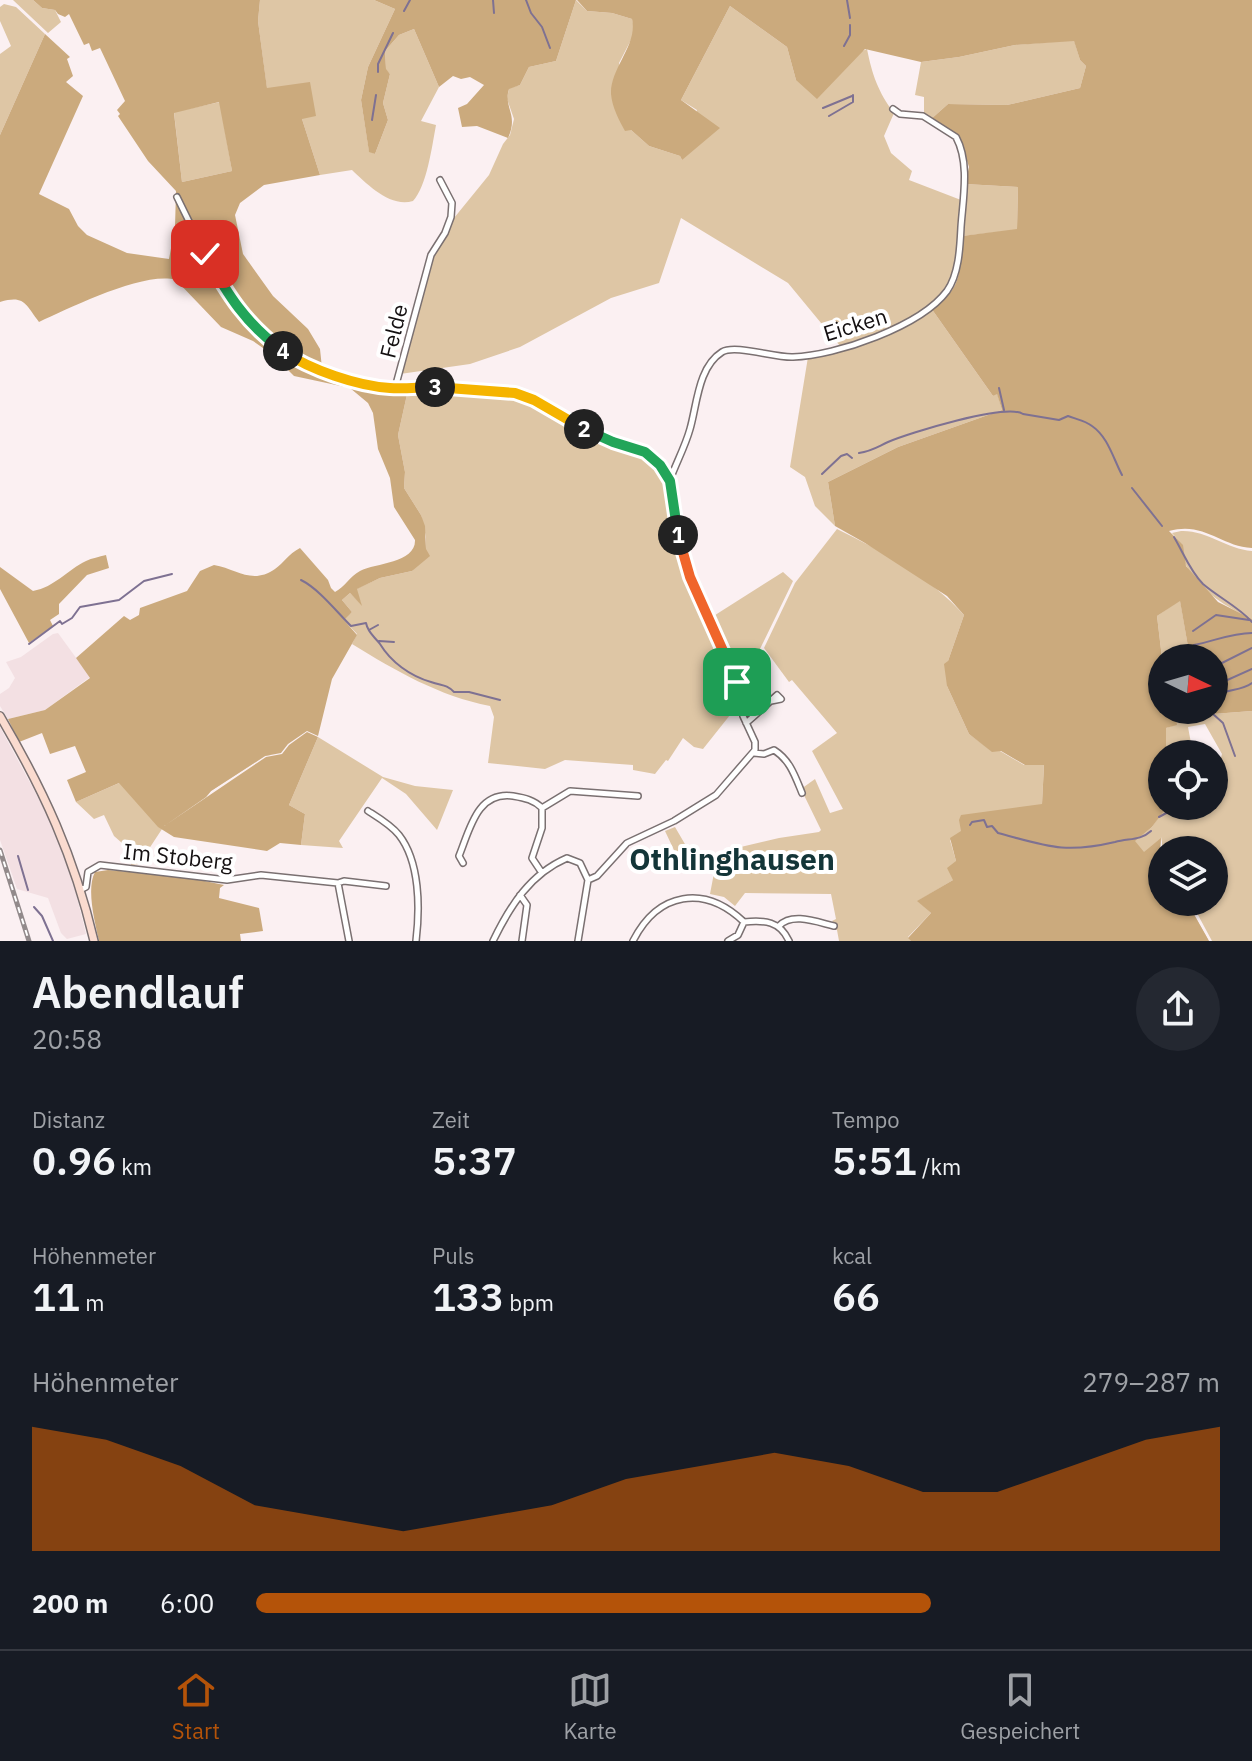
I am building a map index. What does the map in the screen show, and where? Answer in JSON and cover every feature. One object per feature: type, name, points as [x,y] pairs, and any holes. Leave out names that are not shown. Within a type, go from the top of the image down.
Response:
[{"type":"main road","points":[[0,716],[56,821],[94,941]]},
{"type":"street","name":"Eicken","points":[[670,481],[707,369],[713,359],[724,351],[731,349],[795,357],[841,347],[895,331],[947,291],[955,276],[961,236],[965,168],[959,141],[923,116],[900,114],[893,109]]},
{"type":"street","name":"Felde","points":[[440,180],[450,196],[452,210],[445,233],[431,255],[422,281],[395,388],[474,388],[524,395],[573,425],[645,452],[660,465],[670,481]]},
{"type":"street","points":[[177,197],[236,307],[266,339],[292,358],[356,383],[395,388]]},
{"type":"street","points":[[588,880],[597,876],[627,843],[680,818],[686,811],[716,795],[754,753],[756,746],[746,723],[737,682],[686,566],[670,481]]},
{"type":"street","points":[[746,723],[771,701]]},
{"type":"street","points":[[754,753],[764,754],[774,750],[779,753],[791,767],[802,793]]},
{"type":"street","points":[[542,808],[570,791],[638,796]]},
{"type":"street","points":[[463,863],[459,856],[477,811],[487,801],[500,796],[513,796],[533,801],[542,808]]},
{"type":"street","points":[[542,808],[542,828],[532,858],[542,873]]},
{"type":"street","points":[[368,811],[396,832],[409,853],[418,902],[416,941]]},
{"type":"street","points":[[493,941],[520,895],[542,873],[569,858],[580,863],[588,880],[578,941]]},
{"type":"street","name":"Im Stoberg","points":[[80,890],[86,887],[88,872],[100,865],[227,880],[261,875],[386,886]]},
{"type":"street","points":[[338,883],[349,941]]},
{"type":"street","points":[[520,895],[527,905],[522,941]]},
{"type":"street","points":[[633,941],[644,921],[654,911],[685,898],[703,898],[722,904],[744,922],[765,920],[779,926],[789,941]]},
{"type":"street","points":[[779,926],[782,921],[792,919],[831,923]]},
{"type":"street","points":[[728,941],[738,935],[744,922]]},
{"type":"shaded area","points":[[13,0],[33,0],[42,8],[55,10],[61,22],[48,33]]},
{"type":"shaded area","points":[[33,0],[260,0],[258,21],[267,88],[310,82],[316,116],[302,119],[320,175],[264,185],[240,203],[235,215],[243,254],[273,296],[308,329],[320,349],[322,368],[292,359],[362,384],[408,390],[398,435],[405,472],[404,488],[421,515],[426,549],[430,556],[412,571],[380,578],[357,589],[362,606],[350,593],[342,600],[352,612],[344,620],[357,635],[332,679],[318,736],[307,731],[281,753],[265,756],[164,826],[266,757],[282,754],[307,732],[318,737],[289,805],[305,814],[301,845],[280,843],[267,851],[174,837],[158,827],[119,783],[76,802],[67,780],[86,772],[75,746],[50,754],[42,733],[19,742],[8,719],[45,710],[90,678],[76,658],[124,616],[130,620],[139,615],[140,608],[187,591],[200,571],[214,565],[259,576],[275,569],[300,548],[335,592],[360,571],[402,558],[414,548],[415,540],[394,507],[390,478],[378,449],[373,413],[368,403],[350,388],[294,376],[253,341],[221,327],[176,280],[145,281],[127,286],[39,322],[24,303],[15,300],[0,302],[0,135],[45,34],[70,57],[67,59],[73,76],[66,82],[83,96],[39,194],[69,209],[87,235],[127,253],[169,259],[175,227],[176,191],[148,161],[118,116],[117,110],[125,101],[100,48],[92,51],[89,43],[84,45],[69,14],[65,17],[55,10],[42,8]],"holes":[[[219,102],[232,171],[182,182],[174,113]]]},
{"type":"shaded area","points":[[260,0],[374,0],[395,9],[368,67],[361,100],[369,151],[375,154],[388,120],[383,103],[390,74],[386,70],[385,51],[399,35],[414,29],[439,87],[421,121],[436,125],[425,176],[413,201],[388,198],[352,170],[320,175],[302,119],[267,89],[258,21]]},
{"type":"shaded area","points":[[374,0],[576,0],[556,61],[529,67],[520,85],[509,89],[512,123],[508,138],[477,126],[462,127],[458,108],[467,104],[484,85],[470,77],[461,79],[453,76],[439,87],[414,29],[399,35],[385,51],[386,69],[390,74],[383,103],[388,120],[375,154],[369,152],[361,100],[368,67],[395,9]]},
{"type":"shaded area","points":[[576,0],[587,11],[612,13],[632,19],[632,38],[619,63],[631,130],[649,146],[680,156],[682,160],[697,110],[681,100],[730,6],[787,47],[796,80],[867,49],[876,82],[894,113],[884,136],[891,153],[912,171],[909,180],[961,200],[954,281],[950,291],[894,329],[840,346],[788,283],[681,218],[659,283],[611,298],[520,347],[470,364],[400,374],[432,255],[454,218],[489,175],[510,135],[514,119],[507,99],[509,88],[520,85],[529,67],[556,61]]},
{"type":"shaded area","points":[[577,0],[1252,0],[1252,548],[1202,531],[1169,531],[1183,545],[1186,566],[1218,602],[1252,619],[1252,711],[1228,713],[1228,644],[1188,644],[1180,601],[1157,616],[1160,644],[1148,644],[1148,724],[1177,725],[1166,728],[1166,740],[1148,740],[1148,820],[1157,820],[1135,841],[1144,852],[1148,849],[1148,916],[1195,916],[1209,941],[911,941],[908,938],[931,913],[917,901],[953,880],[947,868],[956,861],[950,838],[961,831],[961,815],[1042,804],[1044,765],[1025,765],[1001,751],[992,752],[969,734],[947,686],[944,664],[948,661],[964,615],[947,596],[835,526],[828,482],[898,447],[1002,410],[997,394],[993,396],[931,308],[955,286],[962,236],[1017,229],[1018,187],[965,184],[969,167],[960,138],[930,120],[948,104],[1007,105],[1080,88],[1086,66],[1080,60],[1074,41],[1015,45],[921,62],[865,49],[817,99],[796,80],[787,47],[730,6],[681,100],[720,128],[682,160],[680,156],[649,146],[631,130],[625,131],[614,109],[612,84],[631,38],[632,19],[612,13],[587,11]]},
{"type":"shaded area","points":[[4,4],[16,7],[45,34],[0,135],[0,54],[11,46],[0,21],[0,7]]},
{"type":"shaded area","points":[[1074,40],[1080,60],[1086,66],[1080,88],[1007,105],[948,104],[930,120],[924,115],[924,97],[915,95],[921,62],[1015,45]]},
{"type":"shaded area","points":[[220,102],[232,171],[182,182],[174,112]]},
{"type":"shaded area","points":[[965,184],[1018,187],[1017,230],[962,236]]},
{"type":"shaded area","points":[[931,308],[993,396],[997,393],[1002,410],[898,447],[828,482],[835,526],[815,506],[805,477],[790,467],[808,357],[896,332]]},
{"type":"shaded area","points":[[408,390],[483,390],[523,396],[565,423],[646,453],[659,465],[669,488],[682,562],[731,676],[738,705],[703,749],[694,747],[683,738],[655,774],[633,770],[633,765],[565,760],[545,769],[488,763],[494,717],[490,706],[436,689],[352,644],[357,634],[343,619],[352,612],[342,600],[350,593],[361,604],[356,589],[380,578],[412,571],[426,549],[421,515],[404,488],[405,472],[398,435]]},
{"type":"shaded area","points":[[837,529],[888,556],[937,589],[964,615],[948,661],[947,686],[969,734],[992,751],[1000,751],[1024,765],[1044,764],[1042,804],[1129,845],[1157,820],[1228,820],[1228,740],[1214,740],[1205,724],[1228,724],[1228,713],[1252,711],[1252,941],[1212,941],[1199,916],[1228,916],[1228,836],[1148,836],[1148,916],[1195,916],[1209,941],[950,840],[956,861],[953,880],[918,901],[931,913],[908,937],[911,941],[839,941],[837,930],[833,928],[835,924],[832,921],[836,919],[831,894],[745,893],[735,906],[724,897],[710,894],[714,873],[681,865],[665,831],[675,827],[689,851],[711,854],[819,832],[821,830],[801,789],[815,779],[830,813],[843,809],[812,751],[837,733],[792,680],[789,682],[764,648],[795,583]]},
{"type":"shaded area","points":[[1172,533],[1199,533],[1252,551],[1252,619],[1216,598],[1193,576]]},
{"type":"shaded area","points":[[106,555],[109,568],[87,575],[59,604],[59,614],[50,620],[53,626],[29,643],[0,589],[0,567],[33,591],[48,586],[86,561]]},
{"type":"shaded area","points":[[783,572],[793,581],[760,649],[756,673],[743,688],[712,617]]},
{"type":"shaded area","points":[[1180,600],[1188,644],[1160,644],[1157,616]]},
{"type":"shaded area","points":[[58,633],[90,677],[45,710],[8,719],[0,706],[0,694],[9,688],[15,678],[6,662],[21,657]]},
{"type":"shaded area","points":[[1177,724],[1205,724],[1188,727],[1190,740],[1166,740],[1166,728]]},
{"type":"shaded area","points":[[0,727],[55,829],[68,861],[86,934],[67,939],[61,933],[48,898],[17,889],[0,840]]},
{"type":"shaded area","points":[[106,735],[271,756],[265,756],[211,791],[164,826],[139,864],[131,865],[130,850],[114,836],[104,815],[94,819],[76,802],[126,780]]},
{"type":"shaded area","points":[[318,737],[383,777],[415,786],[453,790],[437,830],[406,794],[382,778],[339,841],[343,848],[301,845],[305,814],[289,805]]},
{"type":"shaded area","points":[[108,870],[185,877],[224,885],[220,888],[219,898],[259,908],[263,931],[240,934],[241,941],[99,941],[92,906],[92,879],[95,872]]},
{"type":"waterway","points":[[404,11],[410,0]]},
{"type":"waterway","points":[[493,0],[494,13]]},
{"type":"waterway","points":[[526,0],[550,48]]},
{"type":"waterway","points":[[847,0],[850,18]]},
{"type":"waterway","points":[[844,46],[850,35],[850,25]]},
{"type":"waterway","points":[[378,72],[378,64],[393,33]]},
{"type":"waterway","points":[[372,120],[376,95]]},
{"type":"waterway","points":[[829,116],[853,102],[853,95]]},
{"type":"waterway","points":[[823,108],[852,96]]},
{"type":"waterway","points":[[999,388],[1004,410]]},
{"type":"waterway","points":[[859,453],[916,432],[998,412],[1059,420],[1068,416],[1098,431],[1122,475]]},
{"type":"waterway","points":[[822,474],[841,456],[847,454],[852,458]]},
{"type":"waterway","points":[[1132,488],[1162,526]]},
{"type":"waterway","points":[[1174,537],[1203,584],[1252,622]]},
{"type":"waterway","points":[[29,644],[60,621],[62,624],[72,618],[80,607],[119,600],[144,581],[172,574]]},
{"type":"waterway","points":[[301,580],[321,595],[351,626],[366,623],[390,657],[409,672],[454,692],[469,692],[500,700]]},
{"type":"waterway","points":[[1193,631],[1216,615],[1249,620]]},
{"type":"waterway","points":[[369,630],[378,625]]},
{"type":"waterway","points":[[1198,644],[1252,633]]},
{"type":"waterway","points":[[379,641],[394,642]]},
{"type":"waterway","points":[[1228,660],[1252,648]]},
{"type":"waterway","points":[[1228,680],[1252,669]]},
{"type":"waterway","points":[[1228,691],[1252,683]]},
{"type":"waterway","points":[[1223,724],[1235,756]]},
{"type":"waterway","points":[[970,825],[984,820],[987,827],[992,826],[998,833],[1068,848],[1134,839],[1151,831]]},
{"type":"waterway","points":[[18,856],[28,890]]},
{"type":"waterway","points":[[34,907],[42,916],[53,941]]},
{"type":"railway","points":[[0,850],[29,941]]},
{"type":"district","name":"Othlinghausen","points":[[732,858]]},
{"type":"route","points":[[205,254],[241,314],[266,339],[292,358],[370,386],[474,388],[524,395],[573,425],[647,453],[669,477],[686,566],[737,682]]}]
